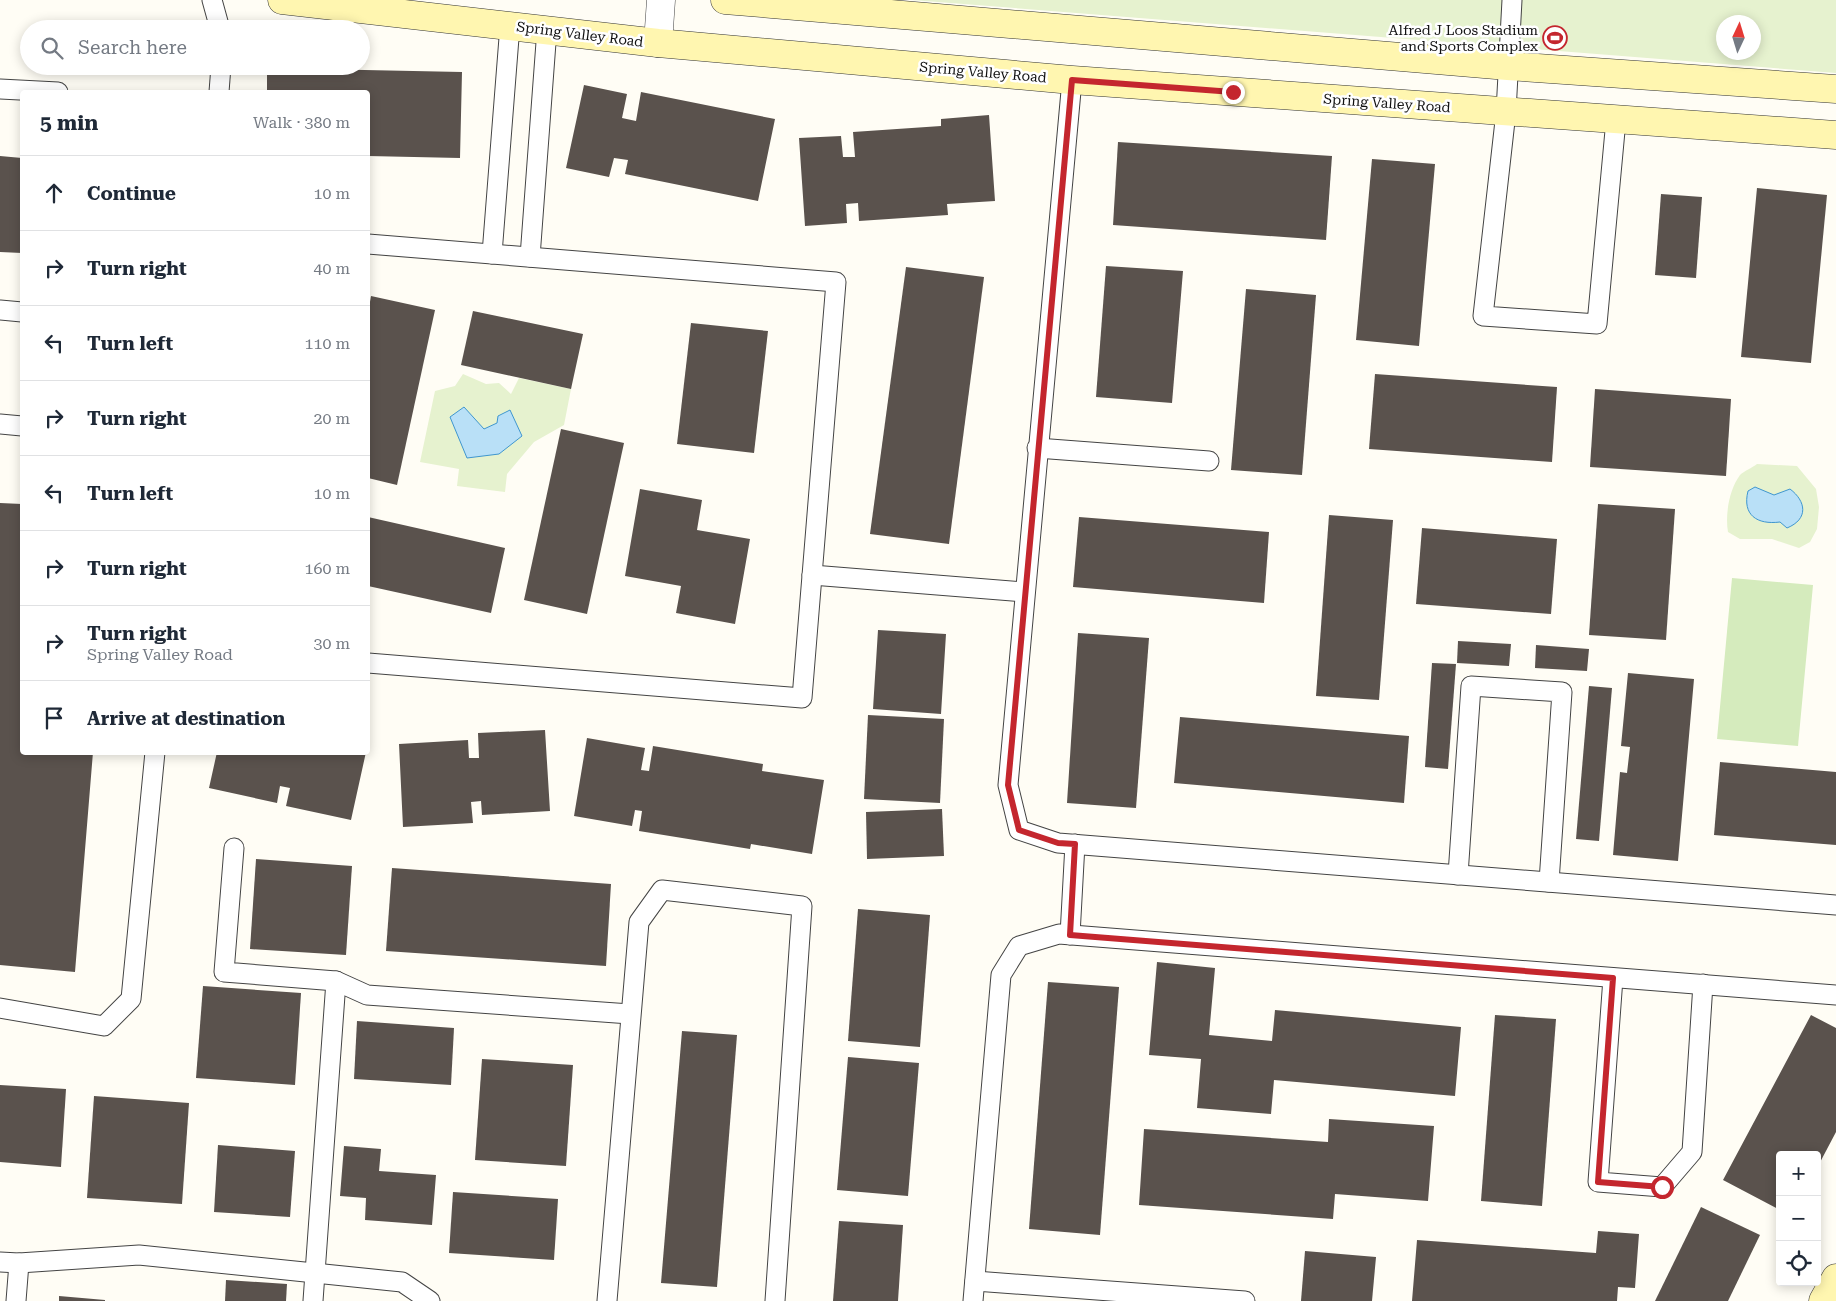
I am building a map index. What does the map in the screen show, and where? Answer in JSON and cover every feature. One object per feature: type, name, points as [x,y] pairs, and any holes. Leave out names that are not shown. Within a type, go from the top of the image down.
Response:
[{"type":"street","name":"Spring Valley Road","points":[[282,0],[658,43],[1072,80],[1836,135]]},
{"type":"street","points":[[658,43],[662,0]]},
{"type":"street","points":[[725,0],[1508,66],[1836,89]]},
{"type":"street","points":[[1823,1301],[1836,1278]]},
{"type":"lane","points":[[212,0],[218,20]]},
{"type":"lane","points":[[1512,0],[1506,112],[1483,316],[1597,324],[1616,120]]},
{"type":"lane","points":[[492,254],[510,25]]},
{"type":"lane","points":[[530,257],[547,29]]},
{"type":"lane","points":[[219,90],[220,75]]},
{"type":"lane","points":[[1072,80],[1037,448],[1008,785],[1019,830],[1058,843],[1836,905]]},
{"type":"lane","points":[[0,89],[20,90]]},
{"type":"lane","points":[[370,244],[836,282],[802,698],[370,663]]},
{"type":"lane","points":[[0,310],[20,312]]},
{"type":"lane","points":[[0,424],[20,426]]},
{"type":"lane","points":[[1037,448],[1209,461]]},
{"type":"lane","points":[[812,575],[1024,592]]},
{"type":"lane","points":[[1458,875],[1471,686],[1562,692],[1549,882]]},
{"type":"lane","points":[[0,1008],[104,1026],[131,999],[155,755]]},
{"type":"lane","points":[[1070,935],[1075,844]]},
{"type":"lane","points":[[234,848],[224,972],[336,980],[367,995],[630,1014]]},
{"type":"lane","points":[[607,1301],[639,922],[662,890],[802,906],[775,1301]]},
{"type":"lane","points":[[973,1301],[1001,975],[1019,946],[1059,934],[1836,995]]},
{"type":"lane","points":[[1613,978],[1598,1182],[1662,1187],[1692,1152],[1703,984]]},
{"type":"lane","points":[[313,1301],[336,980]]},
{"type":"lane","points":[[0,1262],[19,1264],[139,1255],[402,1282],[430,1301]]},
{"type":"lane","points":[[16,1301],[19,1264]]},
{"type":"lane","points":[[975,1281],[1245,1301]]},
{"type":"green space","name":"Alfred J Loos Stadium and Sports Complex","points":[[912,0],[1836,0],[1836,73]]},
{"type":"green space","points":[[463,374],[486,384],[499,383],[511,394],[519,378],[571,389],[564,425],[534,442],[507,474],[505,492],[457,486],[459,469],[420,462],[435,391],[455,386]]},
{"type":"green space","points":[[1757,464],[1797,466],[1816,489],[1819,507],[1817,529],[1810,542],[1799,548],[1772,539],[1740,539],[1728,532],[1728,510],[1733,488],[1740,475]]},
{"type":"green space","points":[[1732,578],[1813,585],[1798,746],[1717,739]]},
{"type":"water","points":[[464,407],[484,429],[497,423],[498,416],[510,410],[522,436],[499,454],[467,458],[450,417]]},
{"type":"water","points":[[1755,487],[1774,495],[1790,489],[1802,504],[1803,510],[1799,520],[1787,528],[1780,522],[1764,522],[1753,517],[1747,506],[1747,499],[1748,491]]},
{"type":"building","points":[[370,70],[462,72],[460,158],[370,156],[370,90],[267,90],[267,75],[370,75]]},
{"type":"building","points":[[584,85],[627,94],[622,118],[636,121],[641,92],[775,119],[758,201],[625,174],[628,160],[614,158],[609,177],[566,168]]},
{"type":"building","points":[[989,115],[995,201],[947,204],[948,215],[859,221],[858,203],[846,204],[847,223],[805,226],[799,138],[841,136],[843,157],[855,157],[853,132],[941,126],[941,119]]},
{"type":"building","points":[[1118,142],[1332,156],[1326,240],[1113,225]]},
{"type":"building","points":[[0,156],[20,158],[20,253],[0,252]]},
{"type":"building","points":[[1372,159],[1435,164],[1419,346],[1356,340]]},
{"type":"building","points":[[1757,188],[1827,195],[1811,363],[1741,357]]},
{"type":"building","points":[[1661,194],[1702,197],[1696,278],[1655,275]]},
{"type":"building","points":[[1106,266],[1183,271],[1172,403],[1096,397]]},
{"type":"building","points":[[906,267],[984,277],[949,544],[870,534]]},
{"type":"building","points":[[1246,289],[1316,295],[1302,475],[1231,470]]},
{"type":"building","points":[[371,296],[435,310],[397,485],[370,478]]},
{"type":"building","points":[[473,311],[583,334],[571,389],[461,365]]},
{"type":"building","points":[[691,323],[768,331],[754,453],[677,444]]},
{"type":"building","points":[[1375,374],[1557,387],[1552,462],[1369,449]]},
{"type":"building","points":[[1595,389],[1731,399],[1726,476],[1590,467]]},
{"type":"building","points":[[561,429],[624,443],[587,614],[524,600]]},
{"type":"building","points":[[640,489],[702,500],[697,530],[750,539],[735,624],[676,613],[681,586],[625,576]]},
{"type":"building","points":[[0,503],[20,504],[20,755],[93,755],[75,972],[0,965]]},
{"type":"building","points":[[1598,504],[1675,509],[1666,640],[1589,635]]},
{"type":"building","points":[[1329,515],[1393,520],[1379,700],[1316,696]]},
{"type":"building","points":[[370,517],[505,548],[491,613],[370,586]]},
{"type":"building","points":[[1079,517],[1269,532],[1264,603],[1073,587]]},
{"type":"building","points":[[1422,528],[1557,539],[1551,614],[1416,604]]},
{"type":"building","points":[[878,630],[946,634],[941,714],[873,709]]},
{"type":"building","points":[[1078,633],[1149,638],[1136,808],[1067,803]]},
{"type":"building","points":[[1458,641],[1511,644],[1509,666],[1457,663]]},
{"type":"building","points":[[1536,645],[1589,649],[1587,671],[1535,668]]},
{"type":"building","points":[[1432,663],[1456,664],[1448,769],[1425,767]]},
{"type":"building","points":[[1628,673],[1694,679],[1678,861],[1613,855],[1620,772],[1627,773],[1630,747],[1621,746]]},
{"type":"building","points":[[1589,686],[1612,688],[1599,841],[1576,839]]},
{"type":"building","points":[[868,715],[944,719],[940,803],[864,799]]},
{"type":"building","points":[[1180,717],[1409,736],[1404,803],[1174,783]]},
{"type":"building","points":[[545,730],[550,811],[482,815],[481,801],[471,802],[473,823],[403,827],[399,744],[468,740],[469,758],[479,758],[478,733]]},
{"type":"building","points":[[587,738],[645,748],[641,770],[649,771],[653,746],[763,764],[762,771],[824,780],[812,854],[751,844],[750,849],[639,831],[642,811],[635,810],[632,826],[574,816]]},
{"type":"building","points":[[216,755],[365,755],[351,820],[286,806],[290,788],[280,786],[277,803],[209,788]]},
{"type":"building","points":[[1720,762],[1836,772],[1836,845],[1714,835]]},
{"type":"building","points":[[942,809],[944,856],[867,859],[866,812]]},
{"type":"building","points":[[256,859],[352,866],[346,955],[250,949]]},
{"type":"building","points":[[392,868],[611,884],[606,966],[386,951]]},
{"type":"building","points":[[858,909],[930,915],[920,1047],[848,1041]]},
{"type":"building","points":[[1157,962],[1215,968],[1209,1035],[1272,1041],[1275,1010],[1461,1027],[1455,1096],[1274,1080],[1271,1114],[1197,1108],[1201,1059],[1149,1055]]},
{"type":"building","points":[[1048,982],[1119,987],[1100,1235],[1029,1229]]},
{"type":"building","points":[[203,986],[301,993],[295,1085],[196,1078]]},
{"type":"building","points":[[1495,1015],[1556,1019],[1542,1206],[1481,1201]]},
{"type":"building","points":[[1811,1015],[1836,1028],[1836,1132],[1821,1160],[1821,1151],[1776,1151],[1776,1208],[1723,1180]]},
{"type":"building","points":[[357,1021],[454,1028],[451,1085],[354,1079]]},
{"type":"building","points":[[682,1031],[737,1035],[717,1287],[661,1283]]},
{"type":"building","points":[[848,1057],[919,1063],[908,1196],[837,1190]]},
{"type":"building","points":[[482,1059],[573,1065],[566,1166],[475,1160]]},
{"type":"building","points":[[0,1085],[66,1089],[61,1167],[0,1162]]},
{"type":"building","points":[[94,1096],[189,1103],[182,1204],[87,1198]]},
{"type":"building","points":[[1329,1119],[1434,1126],[1428,1201],[1335,1194],[1333,1219],[1139,1205],[1144,1129],[1328,1142]]},
{"type":"building","points":[[218,1145],[295,1151],[290,1217],[214,1212]]},
{"type":"building","points":[[344,1146],[381,1149],[379,1171],[436,1175],[432,1225],[365,1220],[366,1198],[340,1196]]},
{"type":"building","points":[[453,1192],[558,1199],[554,1260],[449,1253]]},
{"type":"building","points":[[1701,1207],[1760,1235],[1728,1301],[1655,1301]]},
{"type":"building","points":[[839,1221],[903,1225],[898,1301],[833,1301]]},
{"type":"building","points":[[1598,1231],[1639,1234],[1635,1288],[1618,1287],[1617,1301],[1412,1301],[1417,1240],[1596,1253]]},
{"type":"building","points":[[1305,1251],[1376,1257],[1372,1301],[1301,1301]]},
{"type":"building","points":[[226,1280],[287,1284],[286,1301],[225,1301]]},
{"type":"building","points":[[59,1296],[105,1300],[105,1301],[59,1301]]},
{"type":"place","name":"Alfred J Loos Stadium and Sports Complex","points":[[1555,38]]},
{"type":"route","points":[[1233,92],[1072,80],[1024,592],[1008,785],[1019,830],[1058,843],[1075,844],[1070,935],[1613,978],[1598,1182],[1662,1187]]}]
